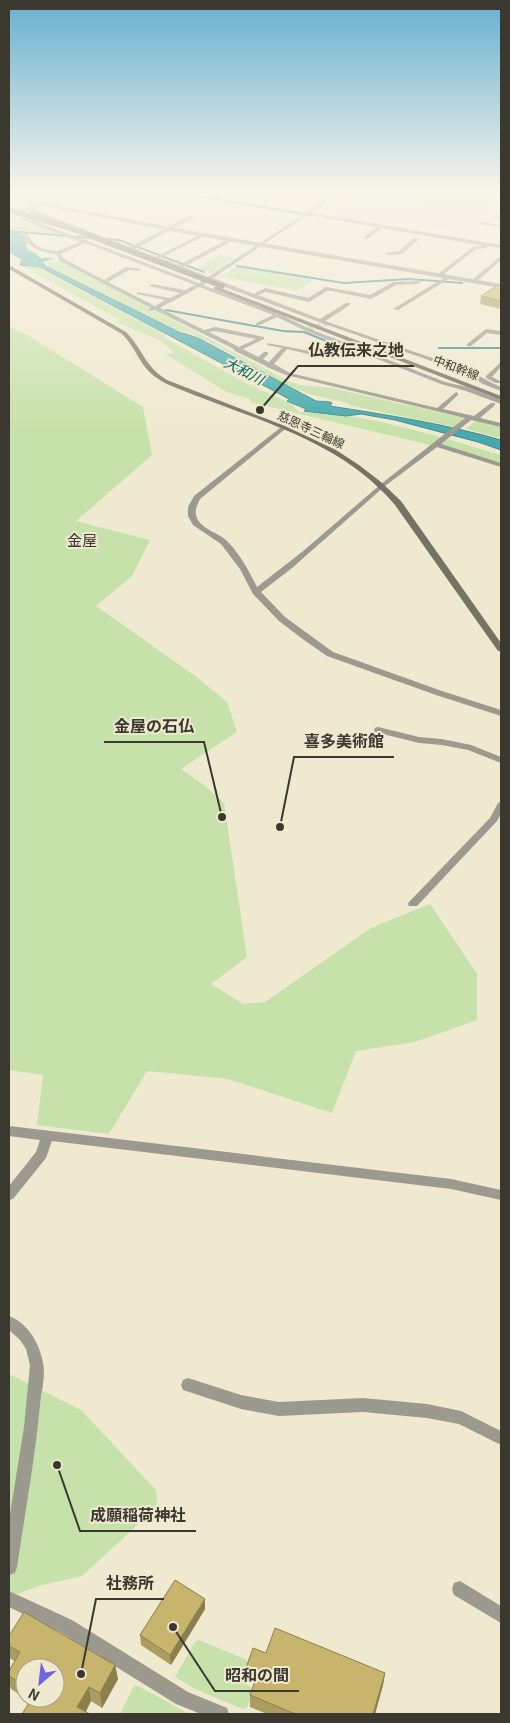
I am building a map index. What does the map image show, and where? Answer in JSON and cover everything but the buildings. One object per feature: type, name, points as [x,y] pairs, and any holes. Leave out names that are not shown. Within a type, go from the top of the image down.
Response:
[{"type":"main road","name":"慈恩寺三輪線","points":[[22,273],[108,322],[130,338],[152,373],[353,462],[383,485],[501,649]]},
{"type":"main road","name":"中和幹線","points":[[182,273],[501,393]]},
{"type":"main road","name":"中和幹線","points":[[219,287],[279,314],[501,398]]},
{"type":"street","points":[[88,273],[269,366],[325,384],[501,425]]},
{"type":"street","points":[[104,282],[119,273]]},
{"type":"street","points":[[169,273],[279,314],[501,402]]},
{"type":"street","points":[[197,273],[321,321],[468,372],[490,385]]},
{"type":"street","points":[[145,311],[156,309],[216,273]]},
{"type":"street","points":[[425,273],[501,286]]},
{"type":"street","points":[[440,276],[443,273]]},
{"type":"street","points":[[474,281],[486,273]]},
{"type":"street","points":[[396,310],[449,277]]},
{"type":"street","points":[[371,297],[395,283],[418,282]]},
{"type":"street","points":[[152,286],[186,292]]},
{"type":"street","points":[[317,287],[383,300]]},
{"type":"street","points":[[254,295],[265,290],[309,300],[326,289]]},
{"type":"street","points":[[139,293],[172,300]]},
{"type":"street","points":[[321,321],[348,304]]},
{"type":"street","points":[[258,324],[279,314]]},
{"type":"street","points":[[202,332],[214,329],[262,338],[237,350]]},
{"type":"street","points":[[334,329],[393,348],[501,389]]},
{"type":"street","points":[[470,345],[486,331],[501,333]]},
{"type":"street","points":[[220,342],[239,333]]},
{"type":"street","points":[[269,344],[308,352]]},
{"type":"street","points":[[269,366],[286,347]]},
{"type":"street","points":[[258,360],[266,353]]},
{"type":"street","points":[[501,364],[488,377],[501,383]]},
{"type":"street","points":[[325,384],[332,379]]},
{"type":"street","points":[[438,410],[456,394]]},
{"type":"street","points":[[256,592],[278,576],[383,485],[493,404]]},
{"type":"street","points":[[282,429],[197,498],[192,507],[192,516],[196,523],[224,542],[244,569],[256,592],[282,620],[330,654],[501,713]]},
{"type":"street","points":[[438,445],[501,464]]},
{"type":"street","points":[[378,730],[419,740],[442,742],[471,748],[501,760]]},
{"type":"street","points":[[413,904],[494,819],[501,804]]},
{"type":"street","points":[[9,1131],[451,1184],[501,1195]]},
{"type":"street","points":[[9,1195],[42,1154],[47,1136]]},
{"type":"street","points":[[9,1322],[25,1336],[32,1346],[37,1365],[30,1427],[9,1568]]},
{"type":"street","points":[[188,1385],[241,1402],[279,1409],[363,1405],[427,1411],[461,1418],[501,1438]]},
{"type":"street","points":[[460,1588],[501,1615]]},
{"type":"street","points":[[9,1599],[66,1626],[182,1698],[222,1714]]},
{"type":"green space","points":[[35,273],[50,273],[165,335],[163,337],[244,382],[292,404],[299,412],[347,415],[400,426],[501,455],[501,463],[434,443],[430,445],[250,402],[250,399],[227,392],[165,354],[174,353],[161,341],[116,322],[121,320],[154,333],[114,317]]},
{"type":"green space","points":[[61,273],[88,273],[154,310],[146,311],[157,311],[288,381],[301,385],[332,388],[464,418],[455,427],[352,406],[347,403],[309,394],[273,379],[221,348],[182,329],[194,337],[129,308]]},
{"type":"green space","points":[[226,273],[281,273],[314,279],[297,291],[221,277]]},
{"type":"green space","points":[[9,327],[22,332],[143,407],[152,455],[76,521],[150,540],[132,576],[96,606],[198,678],[227,702],[237,732],[181,769],[204,785],[224,803],[247,957],[211,984],[243,1004],[265,1002],[371,928],[430,904],[477,974],[477,1020],[415,1042],[356,1051],[332,1113],[228,1079],[147,1071],[109,1134],[37,1125],[43,1075],[9,1070]]},
{"type":"green space","points":[[475,421],[501,427],[501,438],[466,429]]},
{"type":"green space","points":[[9,1374],[81,1410],[156,1490],[157,1507],[82,1576],[39,1586],[9,1597]]},
{"type":"green space","points":[[199,1640],[247,1660],[244,1683],[254,1689],[247,1707],[243,1709],[195,1689],[175,1677],[195,1642]]},
{"type":"green space","points":[[134,1686],[138,1686],[189,1714],[120,1714]]},
{"type":"water","name":"大和川","points":[[52,273],[60,273],[179,332],[198,338],[316,401],[330,402],[332,403],[330,406],[416,420],[480,434],[501,440],[501,450],[395,420],[361,414],[346,416],[304,411],[306,409],[287,401],[289,399]]},
{"type":"waterway","points":[[284,273],[344,283],[409,279],[462,283]]},
{"type":"waterway","points":[[166,310],[283,331],[304,332],[366,357]]},
{"type":"waterway","points":[[439,348],[501,348]]},
{"type":"tunnel","points":[[308,330],[327,323]]},
{"type":"place","name":"仏教伝来之地","points":[[260,410]]},
{"type":"place","name":"金屋の石仏","points":[[222,817]]},
{"type":"place","name":"喜多美術館","points":[[280,827]]},
{"type":"place","name":"成願稲荷神社","points":[[57,1465]]},
{"type":"place","name":"昭和の間","points":[[173,1627]]},
{"type":"place","name":"社務所","points":[[81,1674]]},
{"type":"district","name":"金屋","points":[[82,541]]}]
